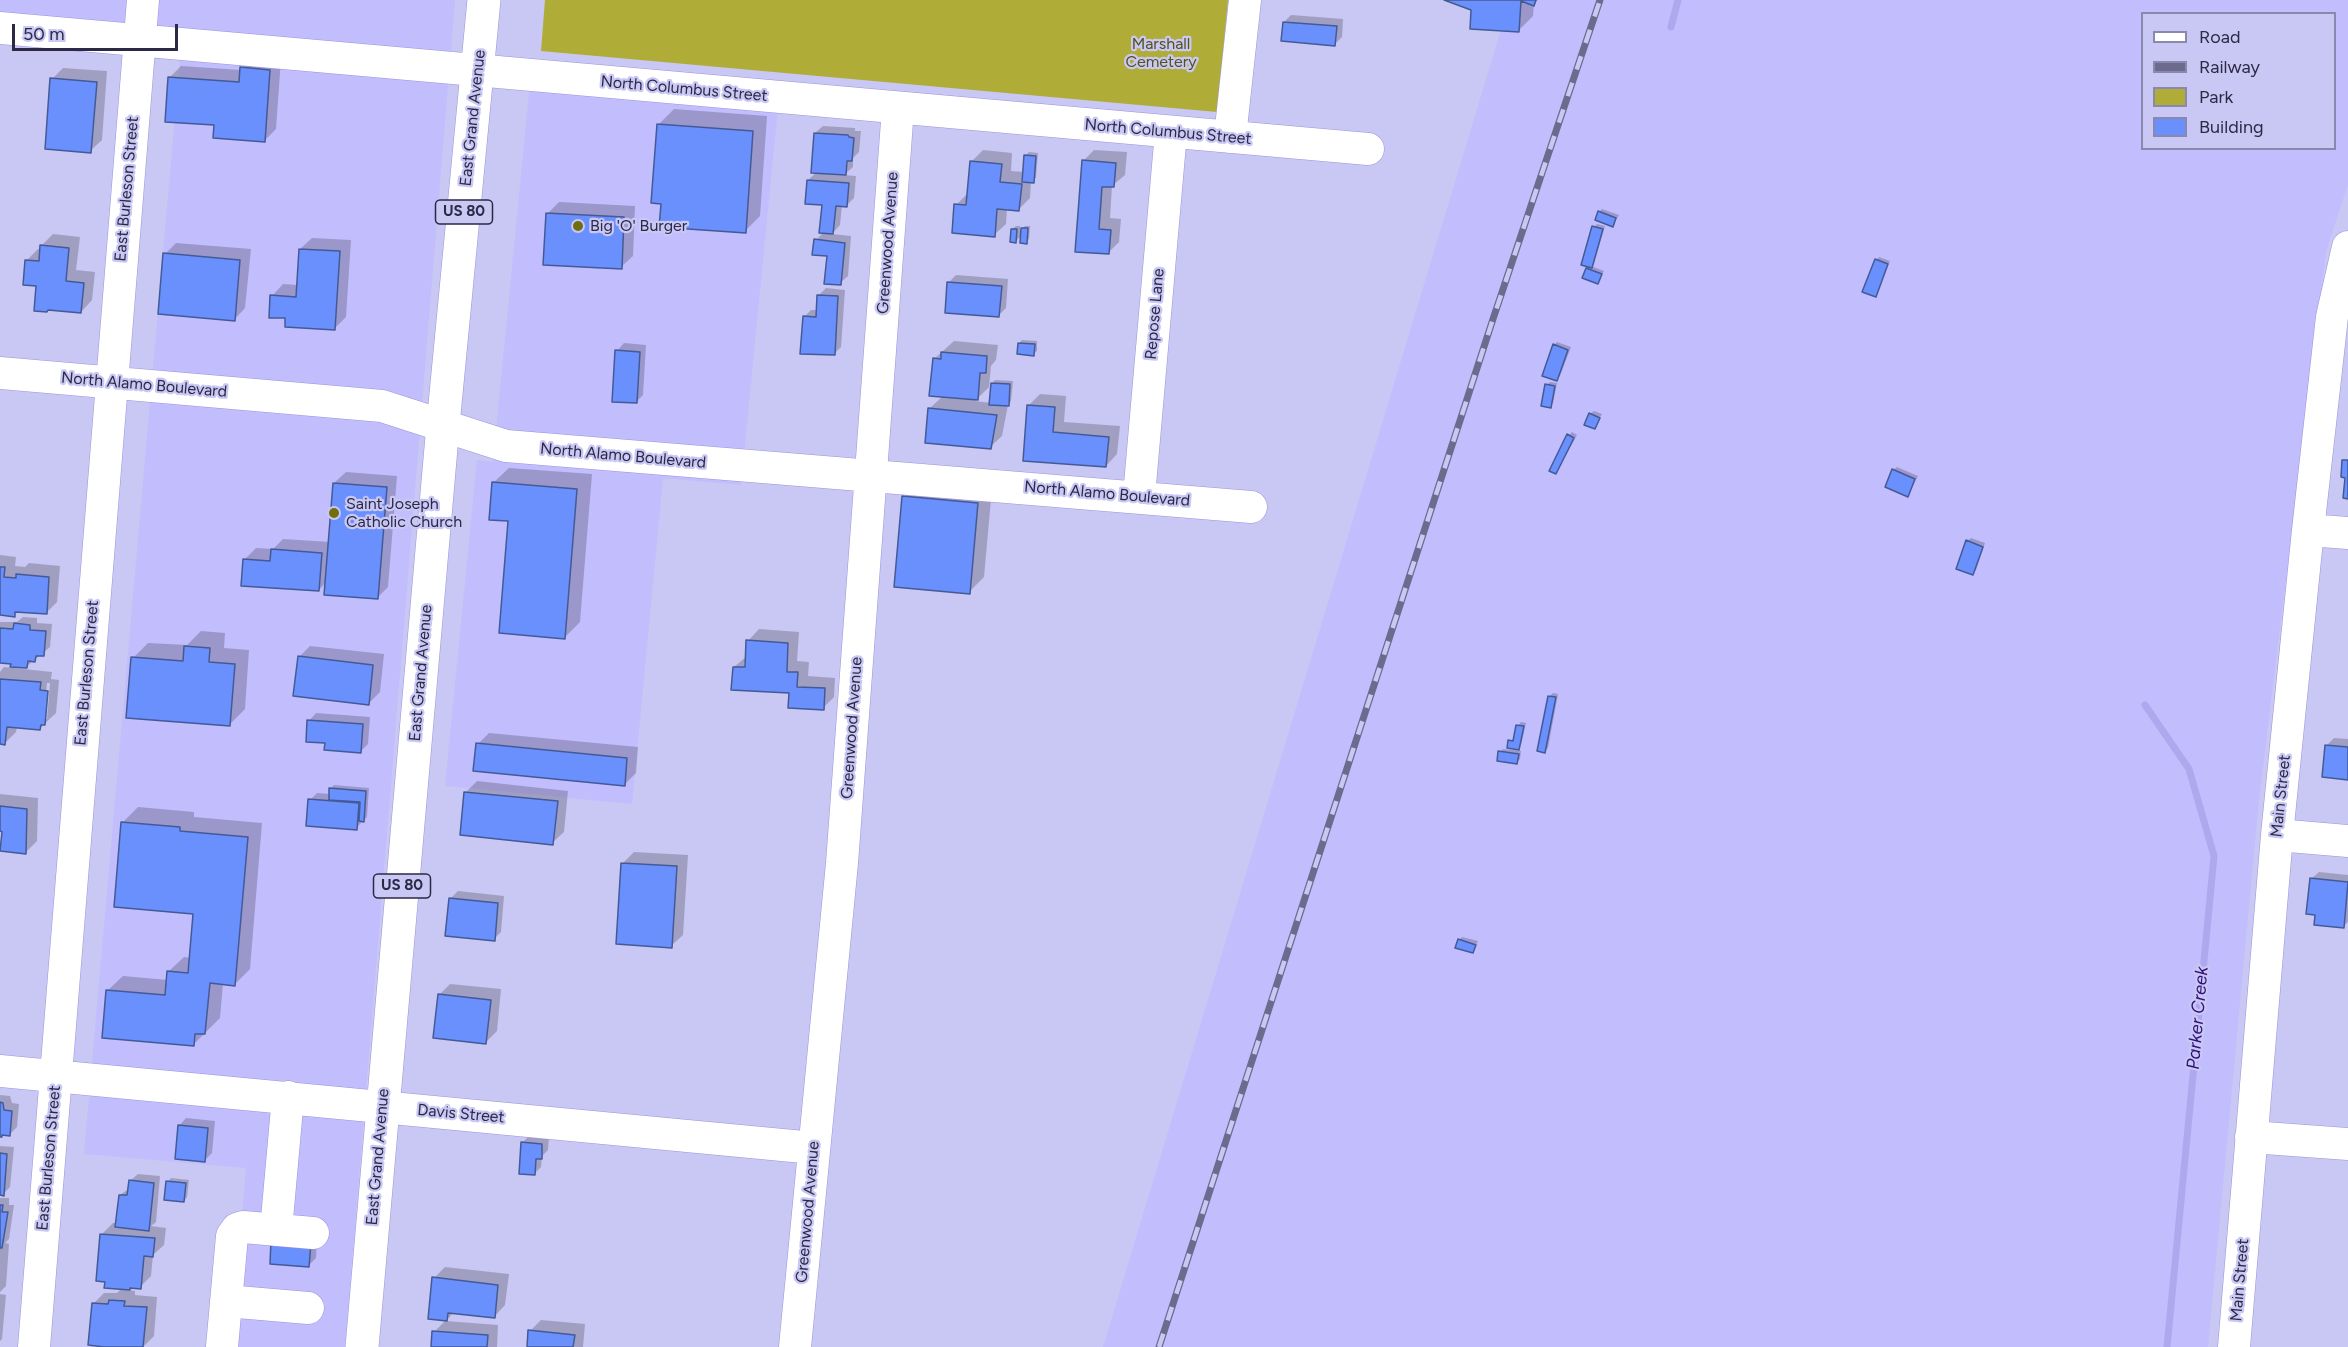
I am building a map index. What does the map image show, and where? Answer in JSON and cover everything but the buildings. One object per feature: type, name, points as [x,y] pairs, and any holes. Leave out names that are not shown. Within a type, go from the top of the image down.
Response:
[{"type":"highway","name":"East Grand Avenue","points":[[362,1347],[442,425],[484,0]]},
{"type":"street","name":"East Burleson Street","points":[[34,1347],[143,0]]},
{"type":"street","points":[[1230,137],[1245,0]]},
{"type":"street","name":"North Columbus Street","points":[[0,28],[1368,149]]},
{"type":"street","name":"Greenwood Avenue","points":[[795,1347],[842,863],[898,108]]},
{"type":"street","name":"Repose Lane","points":[[1140,496],[1171,132]]},
{"type":"street","name":"Main Street","points":[[2234,1347],[2277,835],[2308,530],[2332,317],[2348,247]]},
{"type":"street","name":"North Alamo Boulevard","points":[[0,373],[382,406],[506,446],[1140,496],[1251,507]]},
{"type":"street","points":[[2308,530],[2348,533]]},
{"type":"street","points":[[2277,835],[2348,841]]},
{"type":"street","name":"Davis Street","points":[[0,1071],[814,1148]]},
{"type":"street","points":[[276,1230],[288,1097]]},
{"type":"street","points":[[2251,1137],[2348,1144]]},
{"type":"street","points":[[222,1347],[232,1236],[243,1227],[313,1233]]},
{"type":"street","points":[[226,1301],[308,1308]]},
{"type":"shaded area","points":[[0,0],[455,0],[345,1347],[231,1347],[246,1168],[84,1154],[182,37],[0,20]]},
{"type":"shaded area","points":[[1510,0],[2348,0],[2348,184],[2326,252],[2259,799],[2208,1347],[1103,1347]]},
{"type":"shaded area","points":[[530,83],[778,107],[741,485],[663,478],[632,804],[445,786],[477,460],[493,462]]},
{"type":"green space","name":"Marshall Cemetery","points":[[545,0],[1228,0],[1217,112],[541,51]]},
{"type":"waterway","name":"Parker Creek","points":[[1671,27],[1678,0]]},
{"type":"waterway","name":"Parker Creek","points":[[2145,705],[2189,769],[2214,856],[2167,1347]]},
{"type":"railway","points":[[1159,1347],[1493,319],[1600,0]]},
{"type":"place","name":"Big 'O' Burger","points":[[578,226]]},
{"type":"place","name":"Saint Joseph Catholic Church","points":[[334,513]]}]
